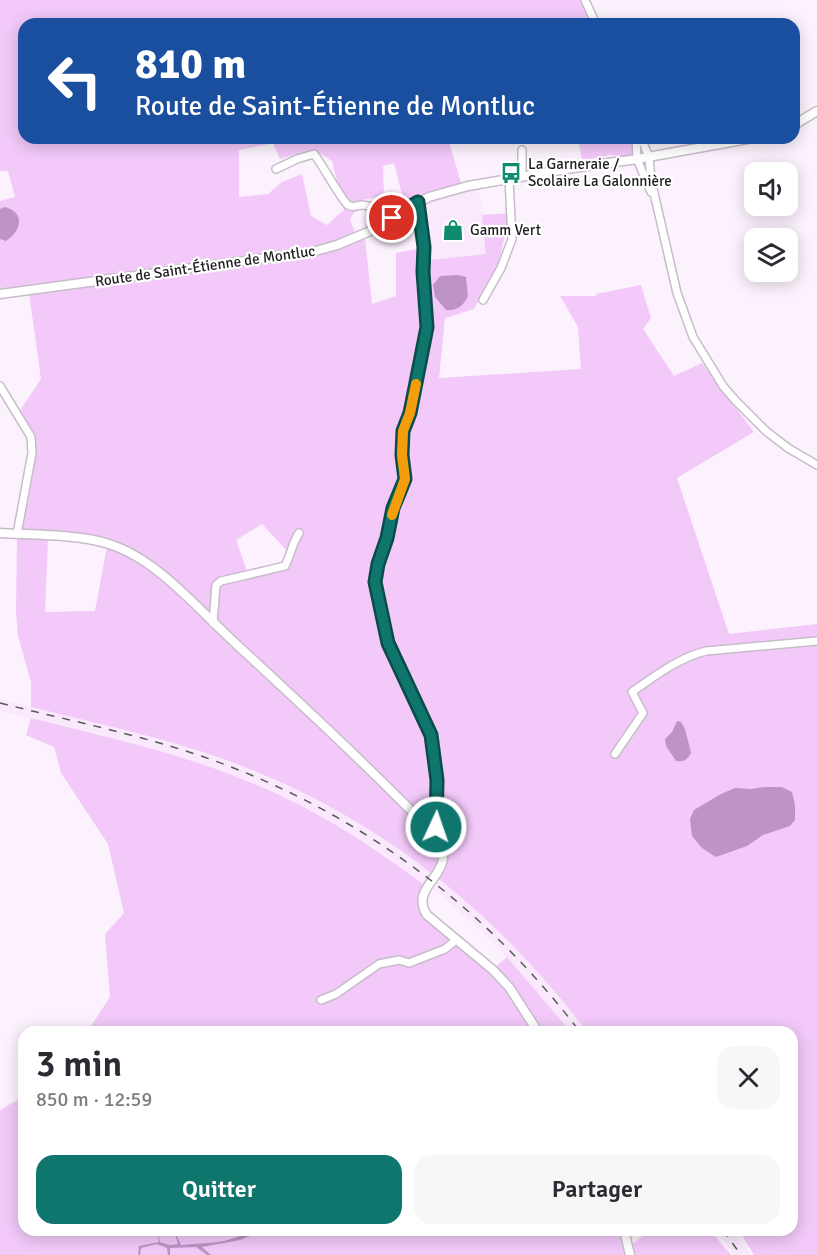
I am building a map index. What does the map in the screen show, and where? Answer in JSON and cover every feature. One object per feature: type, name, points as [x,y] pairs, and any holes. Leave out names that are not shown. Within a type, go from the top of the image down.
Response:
[{"type":"main road","points":[[800,121],[817,111]]},
{"type":"main road","name":"Route de Saint-Étienne de Montluc","points":[[0,294],[312,252],[352,239],[418,202],[440,193],[522,176],[720,144]]},
{"type":"main road","points":[[0,532],[109,544],[140,558],[213,622],[374,772],[432,831],[441,845],[443,856],[440,868],[422,896],[423,909],[434,922],[493,970],[509,987],[534,1026]]},
{"type":"main road","points":[[625,1236],[630,1255]]},
{"type":"street","points":[[585,0],[593,18]]},
{"type":"street","points":[[636,144],[637,159],[657,206]]},
{"type":"street","points":[[644,144],[649,157],[649,169],[677,293],[693,337],[723,386],[766,431],[788,448],[817,465]]},
{"type":"street","points":[[522,150],[522,176]]},
{"type":"street","points":[[276,170],[297,159],[314,154],[324,166],[346,204],[353,207],[362,205],[392,218]]},
{"type":"street","points":[[483,300],[501,268],[512,239],[509,179]]},
{"type":"street","points":[[418,202],[424,247],[427,327],[410,413],[403,431],[402,455],[405,479],[393,508],[375,582],[388,643],[431,735],[437,795],[436,827],[432,831]]},
{"type":"street","points":[[0,386],[31,437],[32,453],[17,534]]},
{"type":"street","points":[[213,622],[216,585],[221,581],[285,566],[291,554],[292,544],[300,533]]},
{"type":"street","points":[[615,754],[643,713],[632,692],[672,665],[691,655],[706,651],[817,641]]},
{"type":"street","points":[[321,1000],[336,994],[379,964],[399,960],[409,963],[445,949],[456,940]]},
{"type":"shaded area","points":[[0,0],[585,0],[593,18],[18,18],[18,144],[268,144],[239,150],[239,197],[268,194],[282,182],[302,174],[311,216],[327,225],[344,210],[332,161],[313,149],[280,159],[273,144],[450,144],[461,183],[404,202],[394,163],[383,166],[384,196],[362,200],[350,219],[355,233],[364,229],[372,304],[396,296],[396,253],[427,247],[429,260],[486,254],[482,215],[510,213],[498,265],[474,309],[445,318],[439,378],[581,369],[578,327],[560,296],[596,296],[596,294],[641,285],[651,318],[643,329],[674,376],[702,363],[754,432],[677,478],[729,634],[817,624],[817,1255],[754,1255],[743,1236],[798,1236],[798,1026],[582,1026],[548,984],[507,940],[463,899],[417,862],[368,829],[316,799],[261,774],[203,752],[31,707],[31,682],[18,636],[16,613],[17,534],[31,437],[17,415],[41,379],[29,293],[0,291],[0,201],[15,197],[8,171],[0,171]],"holes":[[[262,524],[291,555],[285,566],[248,574],[236,540]],[[48,538],[107,546],[95,611],[45,612]]]},
{"type":"shaded area","points":[[579,144],[642,144],[644,158],[610,155],[582,161]]},
{"type":"shaded area","points":[[479,189],[487,254],[429,260],[424,206],[430,201]]},
{"type":"shaded area","points":[[5,207],[16,213],[19,222],[15,232],[6,241],[0,239],[0,209]]},
{"type":"shaded area","points":[[440,276],[466,277],[468,296],[459,307],[446,310],[435,297],[433,285]]},
{"type":"shaded area","points":[[0,699],[137,733],[203,752],[254,771],[307,794],[361,824],[433,873],[424,885],[385,854],[348,832],[280,795],[242,779],[157,751],[0,711]]},
{"type":"shaded area","points":[[31,718],[138,745],[217,769],[290,800],[337,826],[424,885],[422,905],[493,969],[507,957],[566,1026],[91,1026],[110,997],[105,934],[124,913],[108,844],[61,773],[54,747],[26,735]]},
{"type":"shaded area","points":[[677,721],[681,722],[685,729],[691,753],[687,759],[681,761],[676,761],[666,746],[665,739],[672,732]]},
{"type":"shaded area","points":[[782,787],[792,792],[795,820],[790,826],[763,835],[747,846],[716,857],[702,848],[692,836],[690,819],[694,810],[735,788]]},
{"type":"shaded area","points":[[439,877],[487,921],[537,970],[582,1026],[566,1026],[507,957],[431,887]]},
{"type":"shaded area","points":[[18,1100],[18,1236],[629,1236],[631,1245],[643,1236],[715,1236],[731,1255],[0,1255],[0,1110]]},
{"type":"shaded area","points":[[158,1236],[160,1242],[170,1245],[178,1244],[177,1236],[181,1245],[213,1243],[240,1236],[250,1236],[202,1247],[211,1255],[207,1255],[196,1247],[170,1248],[170,1255],[168,1255],[167,1248],[157,1244],[141,1248],[140,1255],[138,1255],[139,1246],[159,1242]]},
{"type":"shaded area","points":[[720,1236],[737,1236],[751,1255],[734,1255]]},
{"type":"railway","points":[[0,703],[189,752],[247,773],[355,828],[406,862],[454,899],[499,940],[541,984],[575,1026]]},
{"type":"railway","points":[[727,1236],[741,1255]]},
{"type":"slow traffic","points":[[392,515],[405,479],[402,455],[403,431],[410,413],[416,384]]},
{"type":"place","name":"La Garneraie / Scolaire La Galonnière","points":[[511,173]]},
{"type":"place","name":"Gamm Vert","points":[[453,230]]},
{"type":"route","points":[[392,218],[418,202],[424,247],[423,272],[427,327],[410,413],[403,431],[402,455],[405,479],[393,508],[375,582],[388,643],[431,735],[437,780],[436,827]]}]
